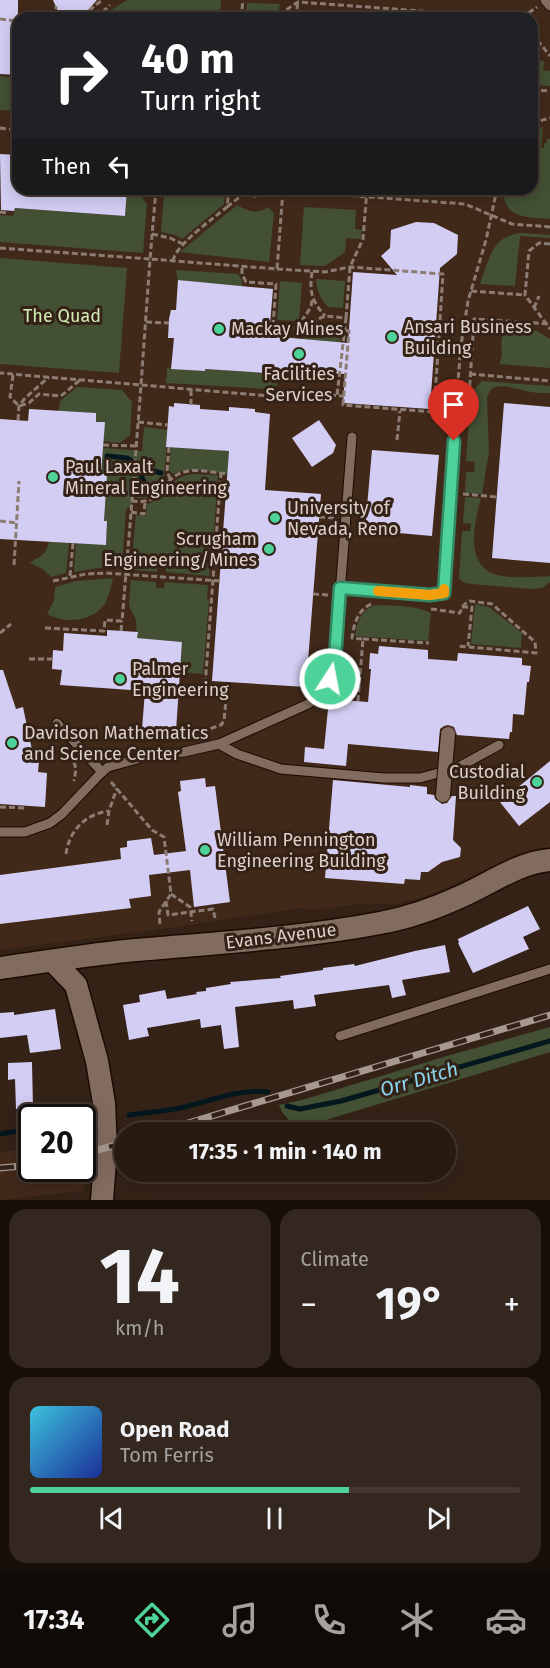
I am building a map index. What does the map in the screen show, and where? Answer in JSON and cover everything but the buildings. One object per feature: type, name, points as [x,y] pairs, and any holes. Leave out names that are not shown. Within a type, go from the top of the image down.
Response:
[{"type":"street","points":[[443,795],[448,734]]},
{"type":"street","name":"Evans Avenue","points":[[0,968],[133,950],[244,941],[381,923],[429,910],[461,897],[522,866],[550,860]]},
{"type":"street","points":[[53,961],[76,985],[97,1061],[104,1102],[106,1148],[102,1200]]},
{"type":"lane","points":[[542,3],[550,6]]},
{"type":"lane","points":[[340,588],[430,595],[444,593],[456,417]]},
{"type":"lane","points":[[0,832],[25,832],[50,823],[62,814],[108,767],[124,761],[219,744],[308,704],[325,690],[335,659],[352,437]]},
{"type":"lane","points":[[57,723],[102,772]]},
{"type":"lane","points":[[219,744],[237,754],[281,769],[384,778],[420,778],[457,768],[499,746]]},
{"type":"lane","points":[[340,1036],[550,969]]},
{"type":"path","points":[[89,12],[102,0]]},
{"type":"path","points":[[285,12],[298,1],[430,12]]},
{"type":"path","points":[[529,12],[542,3]]},
{"type":"path","points":[[102,12],[110,5]]},
{"type":"path","points":[[55,12],[56,6]]},
{"type":"path","points":[[538,41],[550,56]]},
{"type":"path","points":[[121,631],[156,195]]},
{"type":"path","points":[[227,207],[228,195]]},
{"type":"path","points":[[173,261],[174,254],[183,244],[241,195]]},
{"type":"path","points":[[277,269],[283,195]]},
{"type":"path","points":[[342,195],[465,204],[512,224],[550,227]]},
{"type":"path","points":[[456,417],[461,345],[471,291],[486,240],[496,195]]},
{"type":"path","points":[[337,396],[350,267],[363,240],[366,197]]},
{"type":"path","points":[[0,212],[7,213]]},
{"type":"path","points":[[152,234],[183,244]]},
{"type":"path","points":[[550,244],[539,243],[528,251],[525,295],[550,329]]},
{"type":"path","points":[[0,248],[325,272],[350,267],[443,274],[434,412],[343,405],[349,331],[344,330]]},
{"type":"path","points":[[242,267],[242,274],[246,282],[276,284],[272,326],[297,328],[326,316],[346,318]]},
{"type":"path","points":[[296,338],[297,328],[311,307],[312,271]]},
{"type":"path","points":[[471,291],[525,295]]},
{"type":"path","points":[[534,308],[539,296]]},
{"type":"path","points":[[312,298],[326,316]]},
{"type":"path","points":[[474,319],[550,324]]},
{"type":"path","points":[[146,322],[169,323]]},
{"type":"path","points":[[437,343],[461,345]]},
{"type":"path","points":[[0,373],[268,396],[300,393],[344,396]]},
{"type":"path","points":[[13,374],[10,397],[19,406]]},
{"type":"path","points":[[470,374],[550,381]]},
{"type":"path","points":[[18,420],[19,406],[49,377]]},
{"type":"path","points":[[19,406],[29,403],[39,394],[61,396],[80,380]]},
{"type":"path","points":[[337,388],[344,389]]},
{"type":"path","points":[[190,405],[191,390]]},
{"type":"path","points":[[442,397],[443,393],[457,394]]},
{"type":"path","points":[[397,440],[400,411]]},
{"type":"path","points":[[138,422],[168,425]]},
{"type":"path","points":[[103,445],[137,446]]},
{"type":"path","points":[[169,447],[167,471],[170,479]]},
{"type":"path","points":[[132,501],[152,500],[158,496],[170,479],[187,471],[228,474]]},
{"type":"path","points":[[221,473],[205,686],[226,689]]},
{"type":"path","points":[[14,565],[19,481]]},
{"type":"path","points":[[131,512],[144,514],[145,501]]},
{"type":"path","points":[[0,521],[17,523]]},
{"type":"path","points":[[70,576],[73,543]]},
{"type":"path","points":[[53,581],[70,576],[98,573],[220,581]]},
{"type":"path","points":[[421,606],[460,613],[462,606],[470,601],[492,604],[535,642],[536,653],[458,646]]},
{"type":"path","points":[[379,603],[364,607],[355,623],[352,638],[429,643]]},
{"type":"path","points":[[462,606],[472,607],[468,647]]},
{"type":"path","points":[[45,628],[104,631],[105,620],[122,621]]},
{"type":"path","points":[[0,633],[11,624]]},
{"type":"path","points":[[358,701],[363,639]]},
{"type":"path","points":[[29,659],[53,659]]},
{"type":"path","points":[[185,737],[221,725],[224,721],[227,682]]},
{"type":"path","points":[[71,785],[76,769],[72,759]]},
{"type":"path","points":[[102,772],[152,830],[164,837],[171,894],[159,912],[160,925]]},
{"type":"path","points":[[107,825],[117,788]]},
{"type":"path","points":[[0,807],[25,808],[25,806]]},
{"type":"path","points":[[66,854],[68,842],[81,823],[91,815],[109,811]]},
{"type":"path","points":[[171,894],[190,907],[192,921]]},
{"type":"path","points":[[166,901],[168,915],[213,909],[215,918]]},
{"type":"shaded area","name":"University of Nevada, Reno","points":[[0,0],[550,0],[550,847],[520,853],[449,887],[396,904],[357,904],[315,910],[300,908],[0,950]]},
{"type":"shaded area","points":[[18,1150],[18,1182],[85,1182],[84,1191],[0,1200],[0,1152]]},
{"type":"green space","points":[[127,0],[221,0],[220,12],[108,12]]},
{"type":"green space","points":[[247,3],[280,4],[278,12],[246,12]]},
{"type":"green space","points":[[538,60],[544,61],[543,70],[550,71],[550,86],[538,85]]},
{"type":"green space","points":[[0,76],[12,77],[12,111],[0,110]]},
{"type":"green space","points":[[543,127],[541,148],[544,148],[547,139],[550,139],[550,219],[525,217],[518,214],[507,206],[504,199],[504,195],[538,195],[538,128]]},
{"type":"green space","points":[[126,195],[140,195],[147,204],[143,253],[0,242],[0,215],[13,216],[15,208],[125,216]]},
{"type":"green space","points":[[164,195],[225,195],[224,204],[182,239],[161,232]]},
{"type":"green space","points":[[237,205],[252,211],[260,211],[268,207],[274,213],[269,262],[180,252]]},
{"type":"green space","points":[[304,207],[356,210],[355,229],[362,230],[361,239],[346,238],[345,252],[325,266],[300,265]]},
{"type":"green space","points":[[520,233],[550,235],[550,238],[520,236],[515,286],[480,284],[492,251],[503,239]]},
{"type":"green space","name":"The Quad","points":[[0,258],[127,268],[119,373],[0,364]]},
{"type":"green space","points":[[176,270],[238,274],[242,280],[242,287],[178,280]]},
{"type":"green space","points":[[316,279],[345,281],[343,308],[328,307],[319,294]]},
{"type":"green space","points":[[280,281],[302,283],[299,320],[277,320]]},
{"type":"green space","points":[[318,325],[341,327],[340,348],[323,373],[326,341],[302,339]]},
{"type":"green space","points":[[509,327],[537,331],[550,339],[550,368],[499,364],[502,354],[502,337]]},
{"type":"green space","points":[[167,368],[266,373],[275,377],[277,386],[269,389],[166,383]]},
{"type":"green space","points":[[482,381],[550,386],[550,393],[530,392],[504,386],[491,390],[487,399],[489,452],[482,494],[465,493],[466,472],[474,472],[475,462],[466,461],[471,392]]},
{"type":"green space","points":[[77,387],[122,390],[132,402],[130,435],[120,443],[103,441],[104,422],[96,422],[96,413],[59,411],[60,401]]},
{"type":"green space","points":[[144,427],[168,430],[163,486],[150,497],[133,497],[131,507],[126,509],[120,569],[98,568],[74,572],[76,543],[106,544],[107,521],[104,521],[107,475],[101,474],[103,448],[142,451]]},
{"type":"green space","points":[[171,447],[229,451],[228,474],[193,470],[172,474],[169,470]]},
{"type":"green space","points":[[193,474],[218,475],[209,576],[166,572],[166,566],[158,566],[157,572],[131,570],[136,515],[146,516],[147,504],[160,496],[177,479]]},
{"type":"green space","points":[[465,497],[481,498],[474,540],[478,561],[485,568],[494,574],[507,577],[550,576],[550,582],[542,588],[532,589],[472,584],[459,579],[462,531],[470,531],[471,524],[463,523]]},
{"type":"green space","points":[[49,541],[69,543],[66,573],[51,577],[43,569],[30,563],[44,553]]},
{"type":"green space","points":[[113,578],[104,605],[92,615],[69,620],[47,614],[54,601],[55,587],[76,581]]},
{"type":"green space","points":[[131,580],[156,582],[156,588],[164,588],[165,582],[208,585],[207,599],[209,600],[203,674],[180,672],[182,642],[137,638],[136,620],[129,603]]},
{"type":"green space","points":[[475,604],[489,607],[522,633],[521,648],[471,644]]},
{"type":"green space","points":[[378,605],[412,607],[431,613],[428,641],[355,636],[364,612]]},
{"type":"green space","points":[[550,1027],[550,1052],[319,1122],[290,1122],[279,1105],[302,1100]]},
{"type":"waterway","points":[[107,456],[127,458],[132,461]]},
{"type":"waterway","points":[[139,468],[152,496]]},
{"type":"waterway","points":[[140,469],[161,473]]},
{"type":"waterway","name":"Orr Ditch","points":[[287,1106],[300,1109],[341,1101],[550,1041]]},
{"type":"waterway","name":"Orr Ditch","points":[[129,1115],[180,1108],[247,1092],[268,1092]]},
{"type":"waterway","name":"Orr Ditch","points":[[0,1134],[18,1131]]},
{"type":"railway","points":[[192,1122],[550,1015]]},
{"type":"railway","points":[[96,1150],[114,1146]]},
{"type":"railway","points":[[0,1168],[18,1166]]},
{"type":"slow traffic","points":[[378,591],[430,595],[444,593],[444,589]]},
{"type":"place","name":"Mackay Mines","points":[[219,329]]},
{"type":"place","name":"Ansari Business Building","points":[[392,337]]},
{"type":"place","name":"Facilities Services","points":[[299,354]]},
{"type":"place","name":"Paul Laxalt Mineral Engineering","points":[[53,477]]},
{"type":"place","name":"University of Nevada, Reno","points":[[275,518]]},
{"type":"place","name":"Scrugham Engineering/Mines","points":[[269,549]]},
{"type":"place","name":"Palmer Engineering","points":[[120,679]]},
{"type":"place","name":"Davidson Mathematics and Science Center","points":[[12,743]]},
{"type":"place","name":"Custodial Building","points":[[537,782]]},
{"type":"place","name":"William Pennington Engineering Building","points":[[205,850]]},
{"type":"route","points":[[330,679],[335,659],[340,588],[430,595],[444,593],[454,441]]}]
